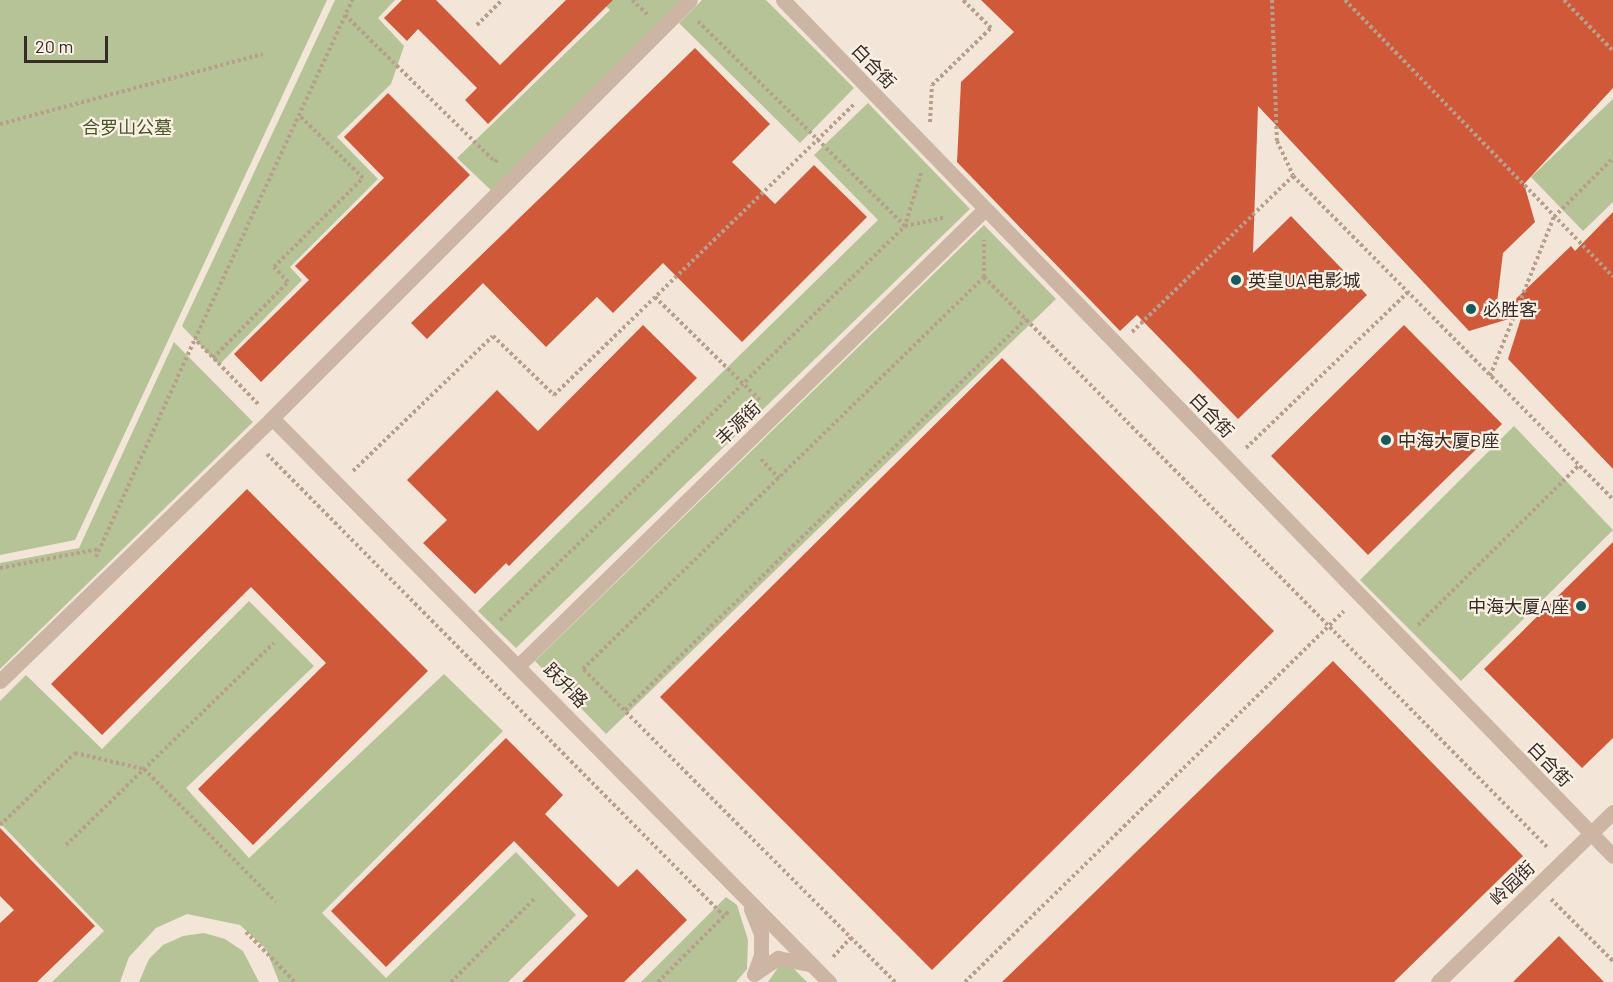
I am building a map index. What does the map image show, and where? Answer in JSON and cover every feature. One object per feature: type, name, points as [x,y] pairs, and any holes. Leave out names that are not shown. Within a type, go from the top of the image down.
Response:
[{"type":"street","name":"白合街","points":[[783,0],[1613,856]]},
{"type":"street","points":[[0,681],[272,418],[686,3]]},
{"type":"street","name":"丰源街","points":[[519,664],[985,209]]},
{"type":"street","name":"跃升路","points":[[272,418],[519,664],[824,977]]},
{"type":"street","name":"岭园街","points":[[1438,982],[1613,812]]},
{"type":"street","points":[[744,896],[762,934],[761,955],[751,978]]},
{"type":"street","points":[[751,978],[770,962],[786,957],[803,961],[824,977]]},
{"type":"path","points":[[95,559],[352,0]]},
{"type":"path","points":[[477,25],[502,0]]},
{"type":"path","points":[[1272,0],[1277,141],[1293,176],[1613,499]]},
{"type":"path","points":[[1345,0],[1613,277]]},
{"type":"path","points":[[1564,0],[1613,51]]},
{"type":"path","points":[[487,633],[745,386],[905,226],[686,3]]},
{"type":"path","points":[[636,20],[651,6]]},
{"type":"path","points":[[345,15],[495,162],[503,154]]},
{"type":"path","points":[[0,124],[263,54]]},
{"type":"path","points":[[339,485],[493,336],[554,395],[869,89]]},
{"type":"path","points":[[213,358],[288,282],[274,267],[363,178],[299,115]]},
{"type":"path","points":[[1490,376],[1554,217],[1613,158]]},
{"type":"path","points":[[1117,345],[1293,176]]},
{"type":"path","points":[[895,982],[583,669],[984,277],[1562,862]]},
{"type":"path","points":[[1231,463],[1408,292]]},
{"type":"path","points":[[655,297],[775,414]]},
{"type":"path","points":[[625,710],[1026,319]]},
{"type":"path","points":[[195,339],[272,418]]},
{"type":"path","points":[[251,438],[724,916]]},
{"type":"path","points":[[1403,640],[1579,465]]},
{"type":"path","points":[[0,568],[109,547]]},
{"type":"path","points":[[965,982],[1360,596]]},
{"type":"path","points":[[66,845],[274,643]]},
{"type":"path","points":[[0,825],[75,753],[144,769],[276,902]]},
{"type":"path","points":[[1538,886],[1613,961]]},
{"type":"path","points":[[658,982],[744,896]]},
{"type":"path","points":[[451,982],[535,898]]},
{"type":"path","points":[[246,932],[295,982]]},
{"type":"green space","name":"合罗山公墓","points":[[0,0],[327,0],[75,540],[0,555]]},
{"type":"green space","points":[[335,0],[395,0],[378,18],[404,46],[391,84],[337,137],[378,179],[290,267],[302,280],[219,365],[182,326]]},
{"type":"green space","points":[[600,0],[683,0],[493,192],[457,158],[610,10]]},
{"type":"green space","points":[[702,0],[766,0],[854,88],[800,143],[679,23]]},
{"type":"green space","points":[[1613,99],[1613,202],[1583,231],[1531,177]]},
{"type":"green space","points":[[868,103],[970,209],[516,648],[478,611],[878,220],[814,155]]},
{"type":"green space","points":[[984,225],[1056,299],[606,734],[535,661]]},
{"type":"green space","points":[[174,342],[253,422],[0,669],[0,563],[79,548]]},
{"type":"green space","points":[[1514,426],[1613,530],[1461,681],[1360,580]]},
{"type":"green space","points":[[249,601],[314,666],[186,788],[249,858],[444,674],[503,731],[322,913],[386,978],[516,852],[576,915],[508,982],[279,982],[266,949],[240,925],[187,914],[156,928],[129,957],[120,982],[52,982],[104,931],[0,823],[0,701],[26,675],[102,749]]},
{"type":"green space","points":[[726,897],[737,905],[748,940],[747,969],[736,982],[641,982]]},
{"type":"green space","points":[[204,933],[225,939],[243,951],[259,982],[139,982],[149,959],[163,945],[183,936]]},
{"type":"green space","points":[[784,959],[807,982],[768,982]]},
{"type":"building","points":[[402,0],[436,0],[500,65],[566,0],[613,0],[488,124],[465,100],[477,88],[418,29],[407,41],[384,18]]},
{"type":"building","points":[[981,0],[1613,0],[1613,88],[1524,184],[1535,222],[1503,253],[1495,319],[1571,246],[1575,251],[1613,212],[1613,469],[1508,359],[1522,315],[1469,331],[1258,106],[1253,253],[1291,216],[1367,295],[1238,419],[1137,315],[1120,331],[957,162],[961,82],[1014,32]]},
{"type":"building","points":[[695,48],[770,124],[732,162],[775,204],[814,165],[867,217],[742,342],[663,263],[613,313],[597,297],[546,347],[483,283],[427,339],[411,323]]},
{"type":"building","points":[[388,93],[470,175],[261,382],[234,354],[309,280],[295,266],[384,178],[344,137]]},
{"type":"building","points":[[643,325],[697,378],[509,566],[506,563],[475,594],[423,543],[447,520],[407,480],[497,390],[538,431]]},
{"type":"building","name":"中海大厦B座","points":[[1404,325],[1502,424],[1368,555],[1271,456]]},
{"type":"building","points":[[1002,358],[1274,631],[932,970],[660,697]]},
{"type":"building","points":[[247,489],[428,671],[253,845],[198,789],[326,663],[251,587],[102,735],[51,684]]},
{"type":"building","name":"中海大厦A座","points":[[1613,542],[1613,738],[1582,768],[1484,669]]},
{"type":"building","points":[[1333,661],[1523,856],[1394,982],[1002,982]]},
{"type":"building","points":[[506,738],[563,795],[545,814],[618,887],[637,869],[687,920],[624,982],[522,982],[588,916],[514,841],[386,967],[331,911]]},
{"type":"building","points":[[0,828],[95,926],[37,982],[0,982],[0,923],[14,910],[0,896]]},
{"type":"building","points":[[1559,936],[1604,982],[1513,982]]},
{"type":"place","name":"英皇UA电影城","points":[[1236,280]]},
{"type":"place","name":"必胜客","points":[[1471,309]]},
{"type":"place","name":"中海大厦B座","points":[[1386,440]]},
{"type":"place","name":"中海大厦A座","points":[[1581,606]]}]
